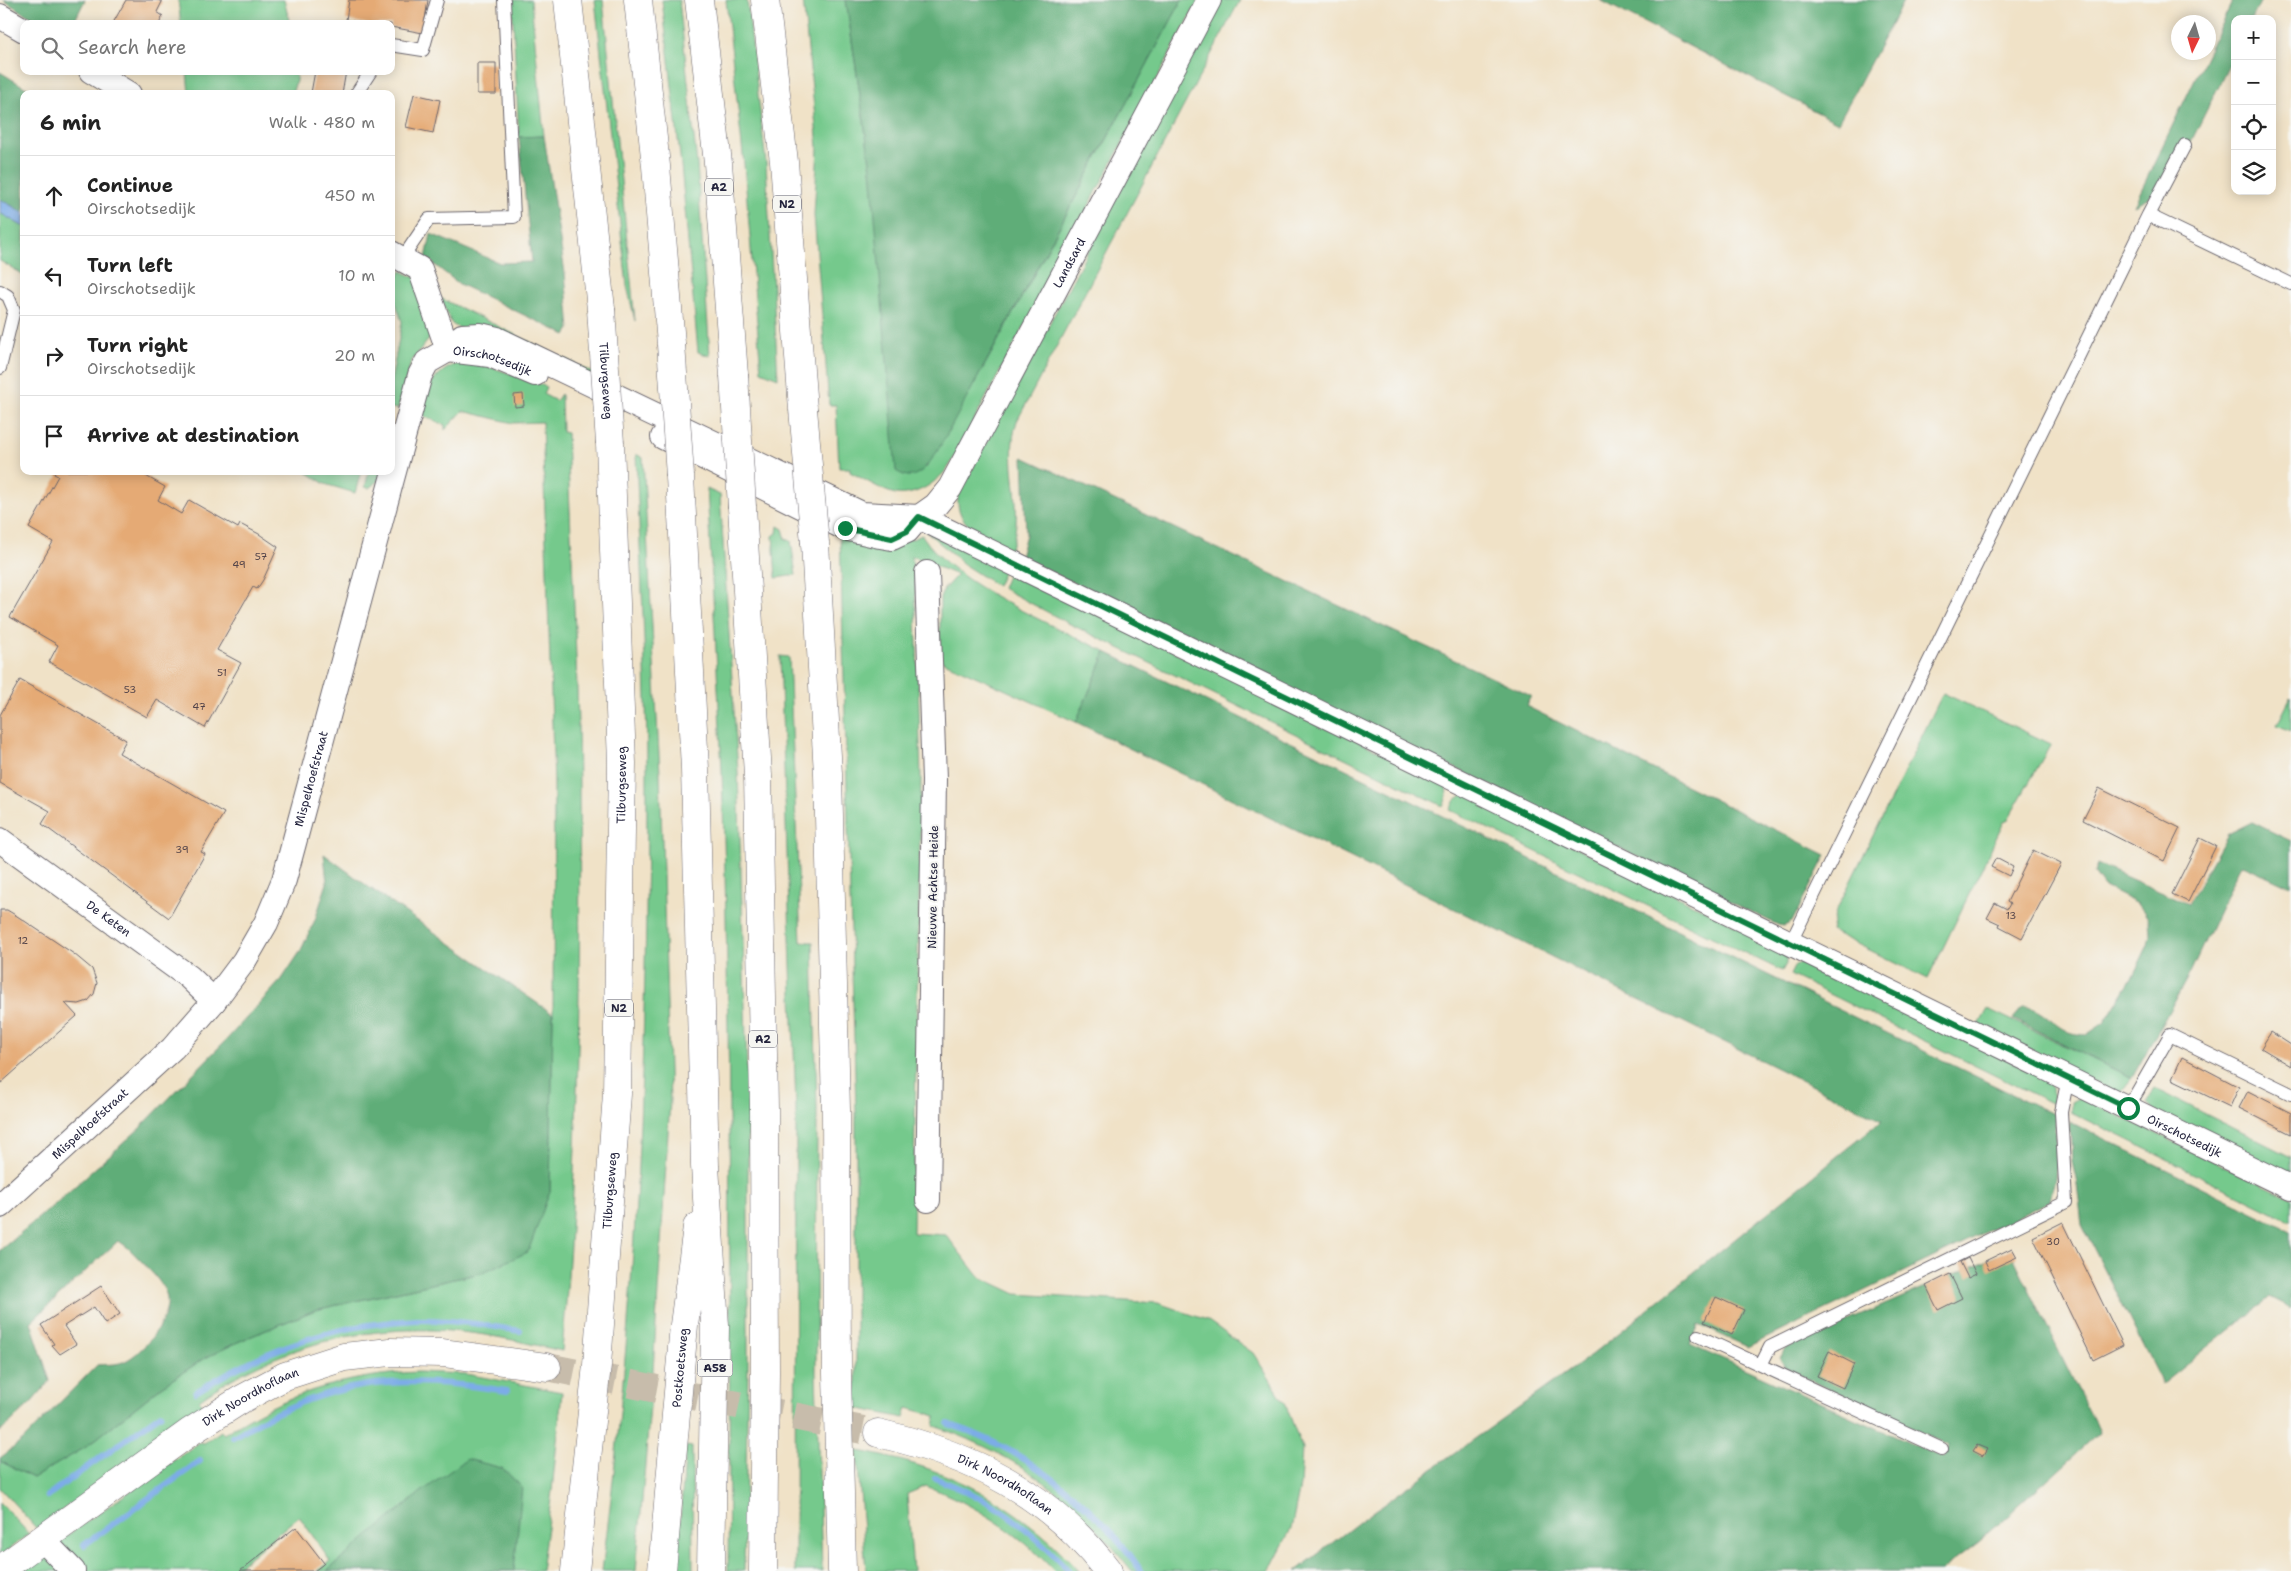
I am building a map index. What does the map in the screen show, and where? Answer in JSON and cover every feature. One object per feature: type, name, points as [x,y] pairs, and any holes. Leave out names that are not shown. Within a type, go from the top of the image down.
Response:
[{"type":"main road","name":"Tilburgseweg","points":[[568,0],[600,309],[610,443],[622,763],[618,1094],[597,1365],[574,1571]]},
{"type":"main road","points":[[638,0],[656,166],[680,476],[695,769],[705,1166]]},
{"type":"main road","name":"A2","points":[[699,0],[718,163],[734,375],[759,785],[764,1158],[764,1571]]},
{"type":"main road","name":"N2","points":[[766,0],[784,162],[815,543],[828,774],[836,1110],[836,1374],[842,1571]]},
{"type":"main road","name":"Postkoetsweg","points":[[662,1571],[684,1325],[705,1166]]},
{"type":"main road","name":"A58","points":[[705,1166],[715,1326],[711,1571]]},
{"type":"main road","name":"Dirk Noordhoflaan","points":[[0,1570],[190,1432],[242,1399],[285,1376],[344,1357],[390,1352],[443,1353],[546,1367]]},
{"type":"main road","name":"Dirk Noordhoflaan","points":[[878,1434],[940,1450],[991,1471],[1029,1494],[1066,1523],[1091,1549],[1108,1571]]},
{"type":"street","name":"Landsard","points":[[919,517],[936,505],[950,488],[1209,0]]},
{"type":"street","points":[[0,16],[20,28]]},
{"type":"street","points":[[97,75],[122,90]]},
{"type":"street","points":[[404,260],[448,350]]},
{"type":"street","name":"Oirschotsedijk","points":[[448,350],[490,355],[541,376],[845,528],[892,538],[907,531],[919,517],[2291,1188]]},
{"type":"street","name":"Mispelhoefstraat","points":[[395,468],[420,375],[427,362],[448,350]]},
{"type":"street","name":"Mispelhoefstraat","points":[[0,1206],[172,1048],[214,1001],[244,961],[266,923],[284,880],[393,475]]},
{"type":"street","name":"Nieuwe Achtse Heide","points":[[927,573],[934,780],[928,1200]]},
{"type":"street","name":"De Keten","points":[[0,840],[189,977],[214,1001]]},
{"type":"street","points":[[42,1539],[73,1571]]},
{"type":"lane","points":[[395,46],[424,50],[437,0]]},
{"type":"lane","points":[[404,260],[429,220],[514,217],[504,0]]},
{"type":"lane","points":[[359,90],[368,75]]},
{"type":"lane","points":[[1791,942],[2148,215],[2185,145]]},
{"type":"lane","points":[[2148,215],[2291,284]]},
{"type":"lane","points":[[0,291],[8,296],[14,310],[0,368]]},
{"type":"lane","points":[[2128,1108],[2170,1035],[2291,1094]]},
{"type":"lane","points":[[1761,1365],[1770,1347],[2066,1202],[2060,1112],[2068,1078]]},
{"type":"lane","points":[[1698,1336],[1942,1449]]},
{"type":"green space","points":[[3,0],[85,0],[75,20],[36,20]]},
{"type":"green space","points":[[178,0],[284,0],[289,20],[180,20]]},
{"type":"green space","points":[[512,0],[531,0],[544,136],[519,137]]},
{"type":"green space","points":[[595,0],[603,0],[635,321],[627,286]]},
{"type":"green space","points":[[662,0],[679,0],[697,164],[710,356],[698,352],[681,165]]},
{"type":"green space","points":[[726,0],[747,0],[766,163],[778,378],[761,371],[744,164]]},
{"type":"green space","points":[[803,0],[846,0],[871,169],[926,468],[991,354],[1182,0],[1199,0],[950,465],[934,482],[912,493],[892,493],[850,472],[850,468],[839,468],[836,405],[829,405],[814,215],[818,147]]},
{"type":"green space","points":[[846,0],[1182,0],[943,441],[933,458],[921,471],[907,476],[896,471],[871,169]]},
{"type":"green space","points":[[1221,0],[1240,0],[1017,421],[1012,453],[1016,518],[1015,534],[1010,550],[983,536],[967,524],[958,507],[958,496]]},
{"type":"green space","points":[[1600,0],[1904,0],[1838,123]]},
{"type":"green space","points":[[2233,0],[2261,0],[2254,15],[2231,15],[2231,61],[2179,166],[2159,192],[2134,205],[2204,60],[2216,60],[2216,35]]},
{"type":"green space","points":[[0,72],[29,90],[20,90],[20,211],[0,199]]},
{"type":"green space","points":[[187,75],[296,75],[293,90],[189,90]]},
{"type":"green space","points":[[544,136],[565,273],[570,329],[566,335],[459,284],[426,258],[431,234],[500,263],[532,262],[519,137]]},
{"type":"green space","points":[[0,213],[20,225],[20,273],[0,261]]},
{"type":"green space","points":[[401,271],[416,278],[433,334],[411,362],[398,409],[395,409],[395,360],[402,322],[395,300],[395,284]]},
{"type":"green space","points":[[440,298],[649,400],[455,326],[452,324]]},
{"type":"green space","points":[[468,360],[546,387],[543,394],[556,401],[561,394],[562,432],[567,433],[577,696],[580,926],[578,1068],[572,1210],[562,1351],[487,1335],[426,1330],[357,1335],[291,1352],[259,1365],[228,1381],[199,1400],[203,1406],[37,1529],[0,1488],[0,1461],[33,1478],[86,1447],[161,1387],[203,1359],[242,1340],[315,1310],[481,1273],[550,1191],[554,784],[542,422],[513,423],[463,411],[445,430],[445,425],[419,414],[426,394],[435,379],[448,368]]},
{"type":"green space","points":[[636,454],[643,458],[660,774],[670,1101],[653,1371],[636,1571],[602,1571],[614,1472],[632,1273],[642,1073],[647,874],[647,734]]},
{"type":"green space","points":[[1023,457],[1531,696],[1526,706],[1826,855],[1792,922],[1784,926],[1778,925],[1020,557],[1026,534]]},
{"type":"green space","points":[[311,475],[360,475],[355,493],[325,484]]},
{"type":"green space","points":[[368,475],[382,475],[381,478],[369,488],[365,487]]},
{"type":"green space","points":[[707,489],[720,495],[738,772],[748,1106],[748,1370],[744,1571],[728,1571],[730,1371],[729,1072],[722,772]]},
{"type":"green space","points":[[778,526],[783,529],[786,539],[791,541],[796,575],[776,578],[773,536],[777,533]]},
{"type":"green space","points":[[927,532],[1005,569],[997,586],[966,566]]},
{"type":"green space","points":[[840,535],[912,539],[922,535],[937,554],[980,587],[1032,616],[1106,652],[1076,722],[940,660],[940,598],[944,589],[957,575],[911,556],[915,577],[921,778],[913,1233],[946,1235],[978,1276],[1016,1294],[1158,1303],[1207,1320],[1253,1353],[1285,1403],[1302,1448],[1300,1486],[1291,1529],[1269,1571],[1132,1571],[1090,1522],[1068,1501],[1020,1466],[994,1451],[934,1426],[936,1416],[907,1408],[904,1418],[856,1408],[856,1111]]},
{"type":"green space","points":[[1009,571],[1446,784],[1447,796],[1443,806],[1068,623],[1002,588]]},
{"type":"green space","points":[[1106,652],[2055,1115],[2058,1164],[2050,1201],[1748,1347],[1699,1325],[1690,1344],[1943,1458],[1949,1446],[1785,1368],[1780,1358],[1786,1348],[2010,1250],[2099,1433],[1979,1541],[1940,1571],[1296,1571],[1359,1522],[1593,1354],[1882,1120],[1076,722]]},
{"type":"green space","points":[[780,656],[789,657],[801,942],[813,942],[817,1108],[816,1373],[822,1571],[795,1571],[796,1107]]},
{"type":"green space","points":[[1943,693],[2051,744],[2007,821],[2004,822],[1928,979],[1831,931],[1836,911]]},
{"type":"green space","points":[[2291,697],[2291,731],[2277,725]]},
{"type":"green space","points":[[1465,793],[1786,950],[1786,964],[1782,971],[1450,810],[1455,800]]},
{"type":"green space","points":[[2252,822],[2291,841],[2291,887],[2241,864],[2190,973],[2132,1078],[2013,1019],[2023,1007],[2029,1007],[2040,1012],[2068,1031],[2086,1035],[2104,1023],[2131,980],[2148,945],[2150,935],[2149,920],[2138,904],[2104,887],[2094,873],[2097,864],[2188,904],[2228,834]]},
{"type":"green space","points":[[324,854],[370,888],[553,1014],[550,1191],[528,1252],[481,1273],[315,1310],[242,1340],[203,1359],[161,1387],[86,1447],[33,1478],[0,1461],[0,1458],[22,1441],[97,1365],[114,1364],[128,1360],[145,1346],[164,1316],[167,1298],[164,1289],[155,1276],[132,1251],[118,1241],[31,1322],[50,1381],[30,1404],[0,1432],[0,1250],[139,1129],[228,1038],[282,979],[300,952],[315,920],[327,883]]},
{"type":"green space","points":[[1804,959],[2043,1077],[2052,1088],[2053,1104],[1790,975],[1794,967]]},
{"type":"green space","points":[[1988,1009],[2132,1078],[2119,1094],[1979,1025]]},
{"type":"green space","points":[[2154,1088],[2291,1157],[2291,1178],[2152,1110],[2147,1103]]},
{"type":"green space","points":[[2080,1097],[2291,1198],[2291,1221],[2071,1112],[2071,1102]]},
{"type":"green space","points":[[2070,1122],[2291,1231],[2291,1309],[2269,1298],[2162,1384],[2082,1225],[2072,1162]]},
{"type":"green space","points":[[418,1372],[466,1374],[562,1392],[552,1491],[541,1571],[317,1571],[330,1561],[299,1516],[233,1571],[78,1571],[59,1541],[200,1442],[204,1443],[221,1431],[224,1434],[269,1408],[317,1389],[341,1382],[366,1377]]},
{"type":"green space","points":[[686,1446],[692,1447],[693,1571],[676,1571]]},
{"type":"green space","points":[[857,1451],[915,1464],[968,1485],[1016,1514],[1038,1531],[1079,1571],[1054,1571],[1026,1544],[995,1521],[944,1493],[926,1486],[907,1494],[913,1571],[866,1571]]},
{"type":"green space","points":[[467,1459],[502,1468],[522,1487],[514,1571],[327,1571],[421,1492]]},
{"type":"green space","points":[[0,1502],[29,1534],[0,1556]]},
{"type":"green space","points":[[40,1555],[51,1557],[64,1571],[18,1571]]},
{"type":"water","points":[[0,199],[20,211],[20,225],[0,213]]},
{"type":"building","points":[[126,0],[158,0],[162,2],[157,12],[163,16],[161,20],[115,20]]},
{"type":"building","points":[[349,0],[428,0],[423,33],[395,28],[395,20],[346,20]]},
{"type":"building","points":[[477,63],[496,63],[496,94],[477,94]]},
{"type":"building","points":[[314,75],[345,75],[343,90],[312,90]]},
{"type":"building","points":[[414,94],[440,100],[433,133],[406,127]]},
{"type":"building","points":[[523,394],[524,406],[515,407],[514,395]]},
{"type":"building","points":[[56,475],[144,475],[165,487],[158,500],[181,514],[189,500],[238,528],[240,524],[259,534],[278,547],[263,580],[257,589],[253,587],[217,650],[241,663],[205,728],[157,700],[147,717],[49,662],[58,645],[10,617],[53,542],[29,528],[58,476]]},
{"type":"building","points":[[20,680],[126,740],[119,753],[224,813],[201,852],[205,854],[169,918],[42,824],[50,811],[0,783],[0,715]]},
{"type":"building","points":[[2099,788],[2180,828],[2164,861],[2083,820]]},
{"type":"building","points":[[2200,838],[2216,846],[2188,902],[2172,894]]},
{"type":"building","points":[[2033,850],[2061,864],[2022,938],[1987,918],[1995,903],[2007,909],[2010,904],[2007,902]]},
{"type":"building","points":[[1996,858],[2013,867],[2009,876],[1991,867]]},
{"type":"building","points":[[0,910],[7,910],[74,954],[92,969],[97,983],[94,994],[88,1001],[79,1004],[65,1003],[77,1016],[0,1084]]},
{"type":"building","points":[[2271,1032],[2291,1045],[2291,1066],[2261,1048]]},
{"type":"building","points":[[2182,1057],[2239,1087],[2230,1107],[2172,1079]]},
{"type":"building","points":[[2248,1091],[2291,1113],[2291,1134],[2239,1108]]},
{"type":"building","points":[[2063,1222],[2123,1345],[2093,1360],[2033,1237]]},
{"type":"building","points":[[2012,1248],[2017,1257],[1989,1270],[1985,1261]]},
{"type":"building","points":[[1968,1258],[1976,1274],[1968,1278],[1960,1262]]},
{"type":"building","points":[[1950,1274],[1962,1298],[1938,1310],[1926,1286]]},
{"type":"building","points":[[101,1286],[120,1314],[105,1324],[94,1307],[64,1326],[76,1344],[60,1354],[52,1345],[54,1344],[41,1325]]},
{"type":"building","points":[[1716,1297],[1744,1310],[1732,1335],[1704,1322]]},
{"type":"building","points":[[1829,1351],[1854,1364],[1843,1388],[1817,1376]]},
{"type":"building","points":[[1977,1445],[1987,1449],[1983,1456],[1973,1451]]},
{"type":"building","points":[[296,1527],[324,1563],[322,1565],[314,1571],[240,1571]]},
{"type":"waterway","points":[[196,1392],[221,1376],[274,1351],[302,1341],[358,1327],[387,1322],[443,1320],[520,1331]]},
{"type":"waterway","points":[[233,1437],[268,1417],[301,1403],[333,1392],[365,1386],[397,1383],[432,1383],[507,1391]]},
{"type":"waterway","points":[[47,1496],[161,1414]]},
{"type":"waterway","points":[[948,1424],[976,1434],[1003,1447],[1030,1463],[1056,1482],[1104,1524],[1141,1571]]},
{"type":"waterway","points":[[84,1545],[200,1461]]},
{"type":"waterway","points":[[935,1478],[977,1496],[1002,1511],[1032,1534],[1069,1571]]},
{"type":"tunnel","points":[[547,1367],[878,1433]]},
{"type":"route","points":[[845,528],[865,534],[892,538],[907,531],[919,517],[2128,1108]]}]
